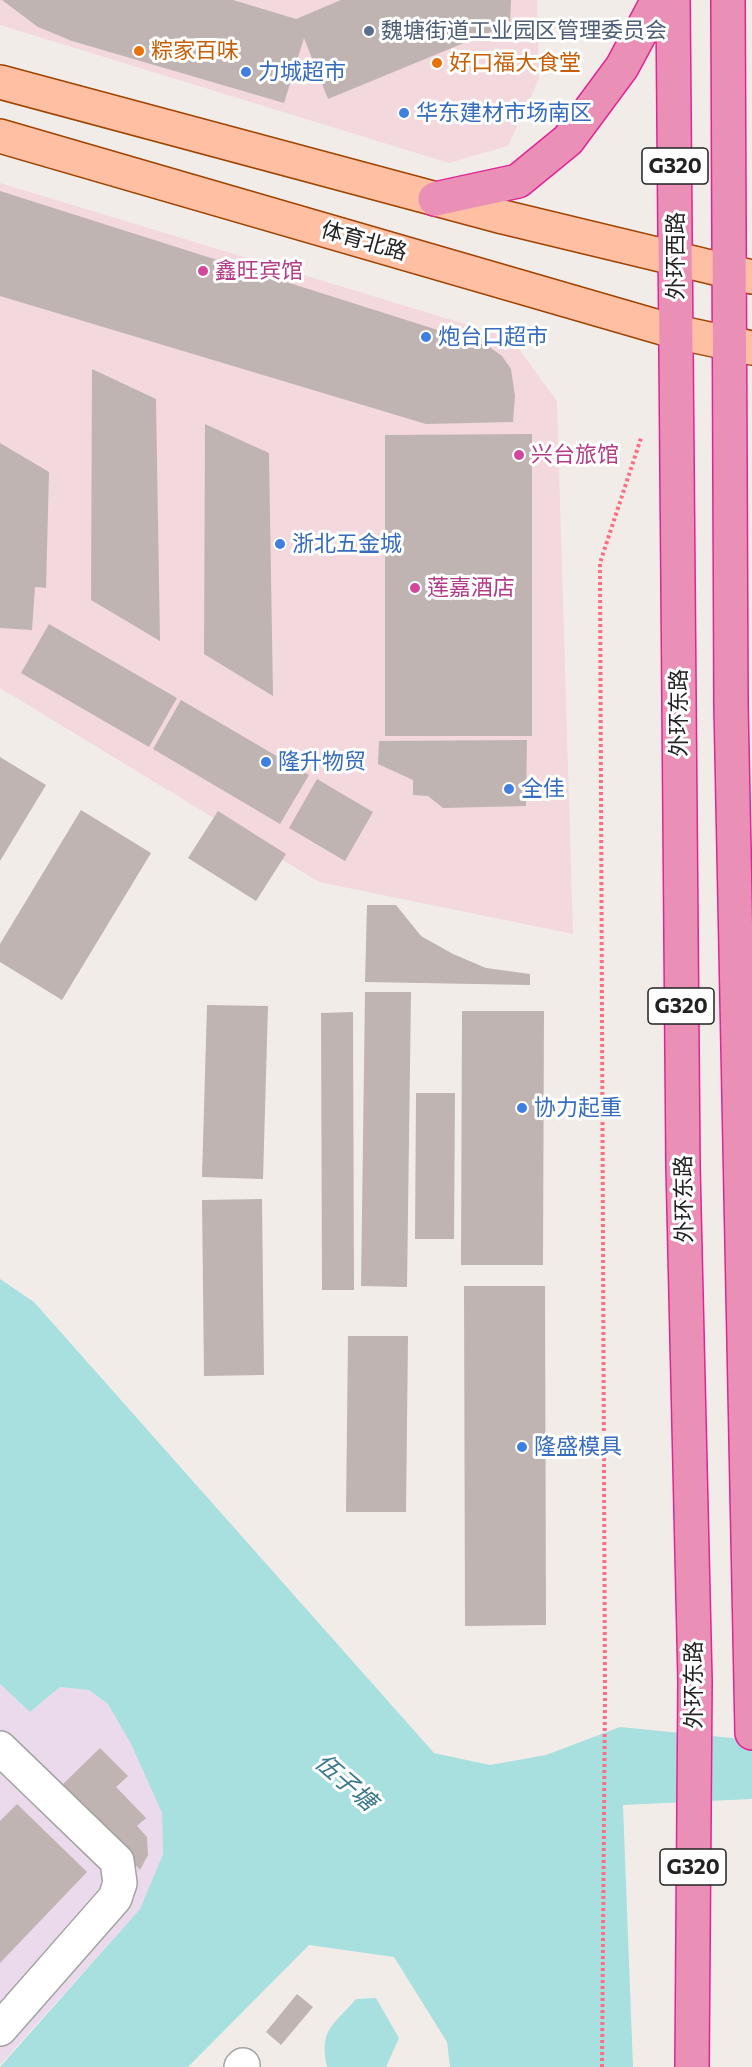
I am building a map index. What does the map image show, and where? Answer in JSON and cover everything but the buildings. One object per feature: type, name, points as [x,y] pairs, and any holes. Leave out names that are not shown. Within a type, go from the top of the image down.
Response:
[{"type":"highway","points":[[435,199],[518,182],[568,140],[622,67],[658,0]]},
{"type":"highway","name":"外环西路","points":[[673,0],[676,332]]},
{"type":"highway","name":"G320","points":[[728,0],[741,274],[741,345]]},
{"type":"highway","name":"外环东路","points":[[676,332],[683,1166],[695,1681],[692,2060]]},
{"type":"highway","points":[[741,345],[731,705],[751,1718]]},
{"type":"highway","points":[[731,705],[752,658]]},
{"type":"main road","points":[[0,81],[435,199],[676,260],[741,274]]},
{"type":"main road","name":"体育北路","points":[[0,136],[676,332],[741,345]]},
{"type":"lane","points":[[0,1748],[117,1861],[120,1883],[115,1898],[0,2029]]},
{"type":"path","points":[[602,2067],[605,1693],[600,563],[644,431]]},
{"type":"shaded area","name":"华东建材市场南区","points":[[0,0],[537,0],[539,79],[508,146],[449,163],[0,25]]},
{"type":"shaded area","name":"浙北五金城","points":[[0,183],[511,338],[557,401],[573,934],[319,882],[0,688]]},
{"type":"shaded area","points":[[0,1684],[30,1712],[60,1687],[89,1690],[108,1704],[131,1744],[162,1813],[163,1854],[140,1909],[0,2065]]},
{"type":"water","name":"伍子塘","points":[[0,1279],[34,1302],[434,1753],[490,1765],[546,1755],[620,1727],[752,1740],[752,1799],[623,1805],[633,2067],[450,2067],[447,2042],[394,1957],[309,1945],[188,2067],[0,2067],[140,1909],[163,1854],[162,1813],[131,1744],[108,1704],[89,1690],[60,1687],[30,1712],[0,1684]]},
{"type":"water","points":[[376,1998],[399,2038],[386,2067],[327,2067],[326,2036],[334,2023],[356,1999]]},
{"type":"place","name":"魏塘街道工业园区管理委员会","points":[[369,31]]},
{"type":"place","name":"粽家百味","points":[[139,51]]},
{"type":"place","name":"好口福大食堂","points":[[437,63]]},
{"type":"place","name":"力城超市","points":[[246,72]]},
{"type":"place","name":"华东建材市场南区","points":[[404,113]]},
{"type":"place","name":"鑫旺宾馆","points":[[203,271]]},
{"type":"place","name":"炮台口超市","points":[[426,337]]},
{"type":"place","name":"兴台旅馆","points":[[519,455]]},
{"type":"place","name":"浙北五金城","points":[[280,544]]},
{"type":"place","name":"莲嘉酒店","points":[[415,588]]},
{"type":"place","name":"隆升物贸","points":[[266,762]]},
{"type":"place","name":"全佳","points":[[509,789]]},
{"type":"place","name":"协力起重","points":[[522,1108]]},
{"type":"place","name":"隆盛模具","points":[[522,1447]]}]
